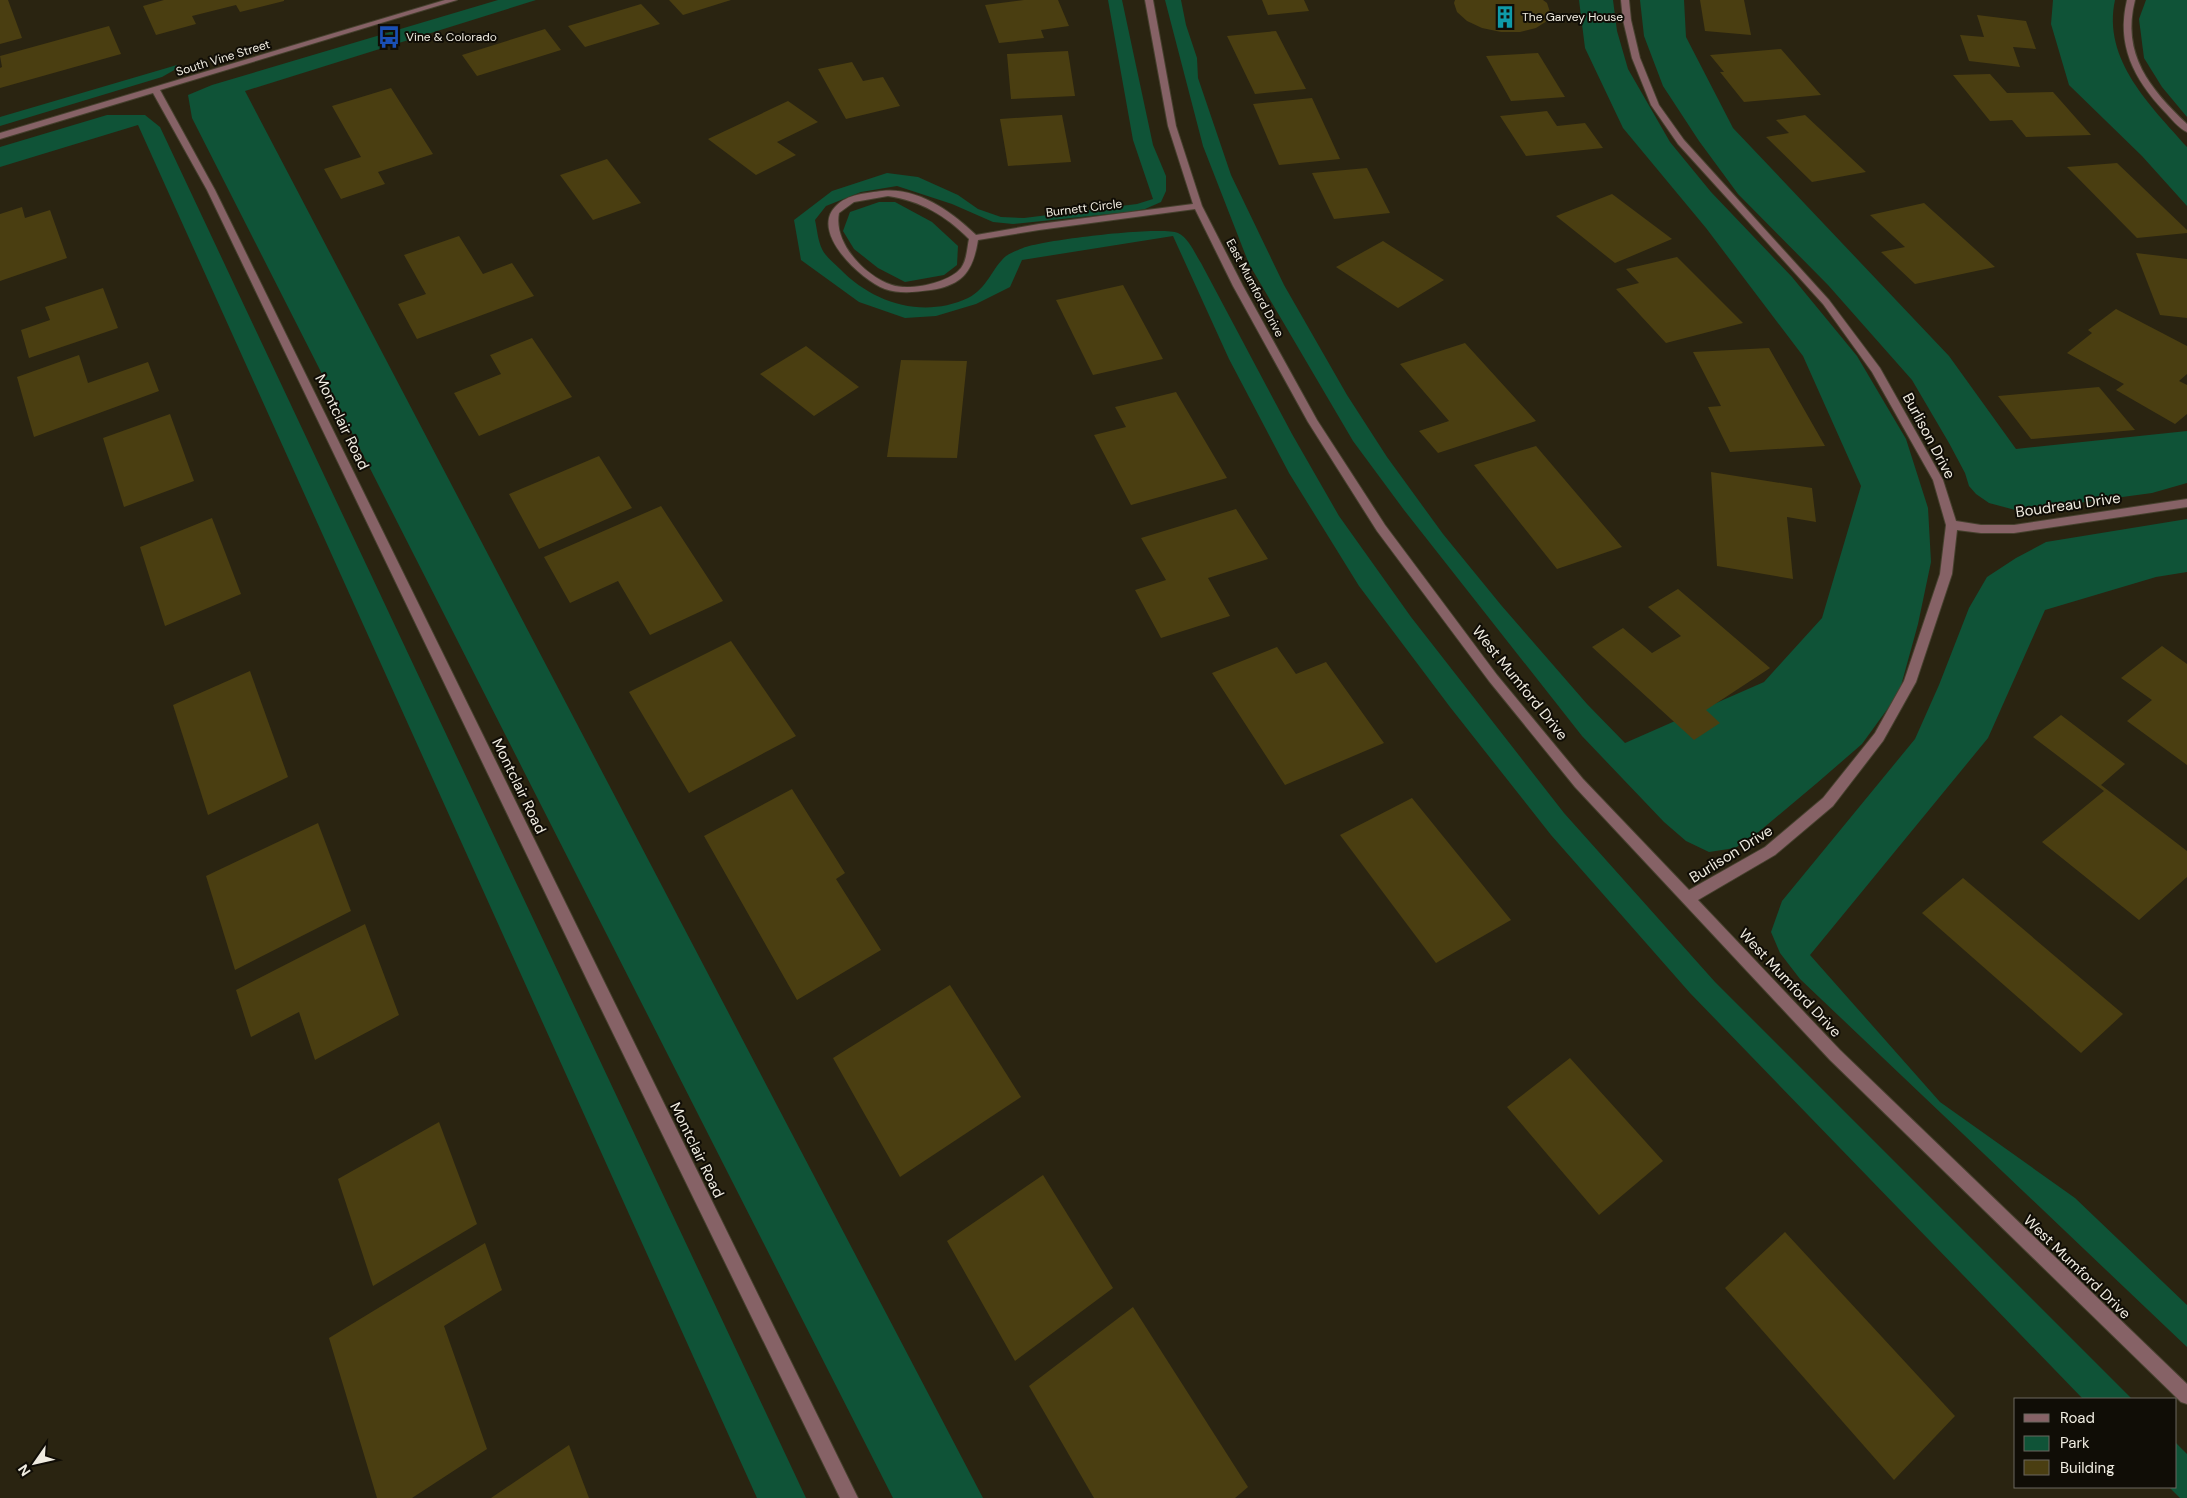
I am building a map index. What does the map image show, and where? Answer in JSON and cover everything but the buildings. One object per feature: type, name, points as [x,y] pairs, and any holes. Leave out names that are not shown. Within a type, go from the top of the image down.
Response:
[{"type":"street","name":"South Vine Street","points":[[0,136],[156,90],[417,7],[453,0]]},
{"type":"street","name":"East Mumford Drive","points":[[1149,0],[1172,126],[1198,206],[1238,286],[1313,422],[1381,528],[1404,559]]},
{"type":"street","name":"Burlison Drive","points":[[1625,0],[1627,20],[1636,58],[1655,105],[1681,142],[1826,302],[1876,370],[1938,480],[1952,524],[1946,574],[1910,682],[1879,737],[1828,802],[1770,851],[1688,898]]},
{"type":"street","points":[[2131,0],[2126,25],[2129,52],[2143,80],[2169,112],[2187,129]]},
{"type":"street","name":"Montclair Road","points":[[156,90],[212,190],[598,986],[850,1498]]},
{"type":"street","points":[[888,193],[910,195],[929,202],[974,238],[968,264],[960,276],[945,284],[908,290],[889,287],[870,278],[839,244],[832,228],[835,212],[846,203],[866,196],[888,193]]},
{"type":"street","name":"Burnett Circle","points":[[974,238],[1039,227],[1198,206]]},
{"type":"street","name":"Boudreau Drive","points":[[1952,524],[1981,529],[2014,529],[2187,503]]},
{"type":"street","name":"West Mumford Drive","points":[[1404,559],[1493,678],[1579,783],[1835,1054],[2187,1396]]},
{"type":"green space","points":[[498,0],[536,0],[245,91],[983,1498],[893,1498],[192,118],[188,95],[212,85]]},
{"type":"green space","points":[[1108,0],[1122,0],[1153,145],[1166,176],[1166,191],[1161,202],[1145,209],[1128,212],[1013,224],[993,222],[952,204],[897,186],[861,192],[826,206],[815,220],[822,249],[832,262],[853,281],[883,299],[916,307],[934,307],[951,304],[975,294],[1006,256],[1023,248],[1054,241],[1149,231],[1167,231],[1182,235],[1189,242],[1201,263],[1292,434],[1339,516],[1411,617],[1564,813],[1715,982],[2131,1398],[2082,1398],[1690,993],[1551,835],[1450,707],[1359,586],[1289,473],[1229,359],[1173,236],[1022,260],[1010,287],[976,304],[936,316],[905,318],[859,302],[801,260],[794,220],[832,191],[887,173],[918,177],[958,195],[978,209],[1001,217],[1024,218],[1137,204],[1153,199],[1133,140]]},
{"type":"green space","points":[[1165,0],[1181,0],[1186,25],[1197,58],[1198,78],[1231,175],[1284,285],[1347,395],[1387,457],[1443,534],[1501,605],[1587,704],[1625,743],[1764,682],[1822,618],[1861,486],[1803,356],[1706,228],[1623,128],[1585,48],[1579,0],[1613,0],[1617,31],[1628,69],[1670,142],[1711,192],[1792,277],[1857,356],[1906,439],[1928,508],[1931,562],[1918,624],[1899,693],[1862,744],[1755,835],[1735,848],[1709,852],[1686,841],[1664,822],[1582,736],[1404,510],[1353,441],[1249,264],[1203,146]]},
{"type":"green space","points":[[1640,0],[1684,0],[1686,37],[1733,128],[1949,356],[2016,449],[2187,431],[2187,483],[2152,493],[2019,511],[1989,503],[1976,494],[1969,486],[1965,473],[1949,443],[1912,380],[1828,285],[1738,194],[1699,141],[1663,86],[1644,36]]},
{"type":"green space","points":[[2053,0],[2115,0],[2113,22],[2116,43],[2123,62],[2145,98],[2187,147],[2187,206],[2142,156],[2069,85],[2051,24]]},
{"type":"green space","points":[[2146,0],[2187,0],[2187,117],[2162,87],[2144,58],[2139,19]]},
{"type":"green space","points":[[177,65],[176,69],[162,77],[0,126],[0,117]]},
{"type":"green space","points":[[107,115],[145,115],[160,127],[806,1498],[757,1498],[138,125],[0,167],[0,147]]},
{"type":"green space","points":[[879,202],[895,202],[932,222],[958,246],[957,265],[944,275],[905,282],[878,268],[854,249],[843,231],[850,212]]},
{"type":"green space","points":[[2187,519],[2187,572],[2156,577],[2045,610],[1988,738],[1810,955],[1940,1102],[2075,1198],[2187,1305],[2187,1347],[1800,979],[1780,953],[1771,932],[1782,901],[1915,739],[1939,685],[1969,608],[1987,577],[2016,558],[2046,542]]},
{"type":"green space","points":[[2177,1444],[2187,1454],[2187,1498],[2180,1498],[2170,1488],[2177,1488]]},
{"type":"place","name":"The Garvey House","points":[[1505,17]]},
{"type":"place","name":"Vine & Colorado","points":[[389,37]]}]
